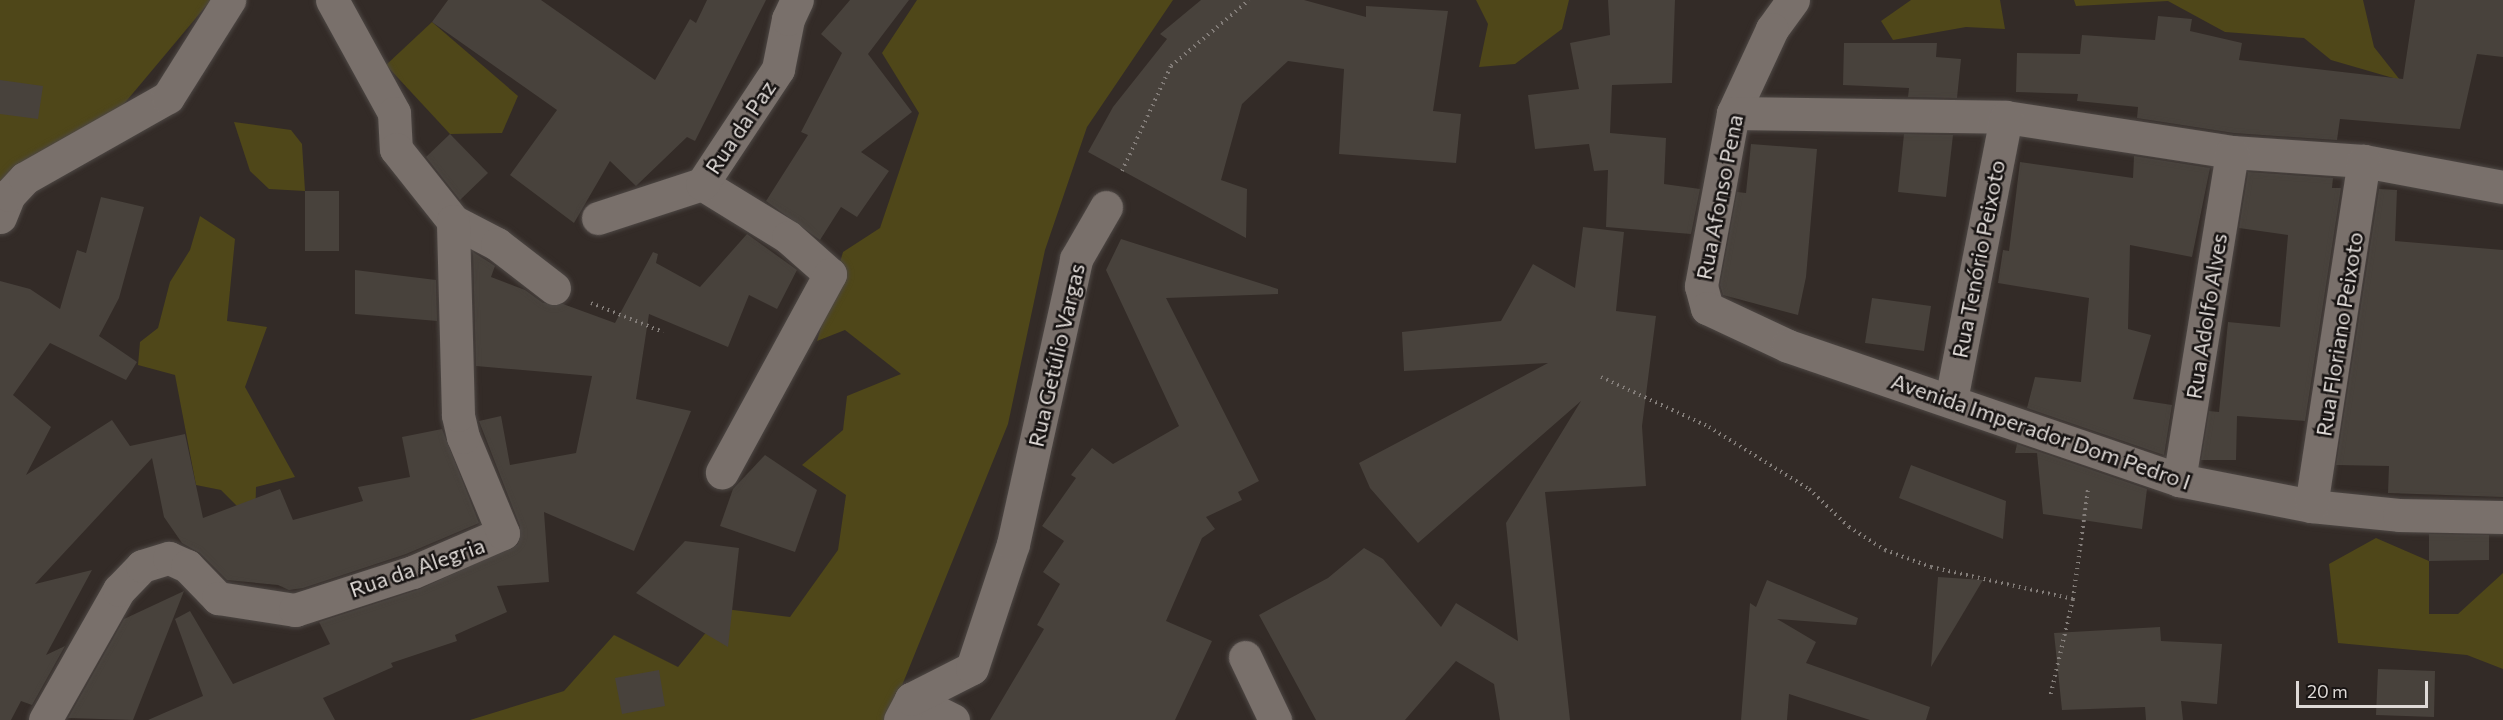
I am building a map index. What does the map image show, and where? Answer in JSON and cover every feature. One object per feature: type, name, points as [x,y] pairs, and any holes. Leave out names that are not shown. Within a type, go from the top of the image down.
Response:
[{"type":"street","points":[[0,217],[9,195],[25,178],[168,97],[229,0]]},
{"type":"street","points":[[332,0],[394,113],[396,149],[453,220],[497,244],[554,288]]},
{"type":"street","name":"Rua da Paz","points":[[598,218],[702,183],[778,69],[788,19],[797,0]]},
{"type":"street","name":"Rua Afonso Pena","points":[[1701,300],[1733,113],[1772,29],[1793,0]]},
{"type":"street","points":[[1733,113],[2006,117],[2232,152],[2364,161],[2503,187]]},
{"type":"street","name":"Rua Tenório Peixoto","points":[[1951,400],[2006,117]]},
{"type":"street","name":"Rua Adolfo Alves","points":[[2179,480],[2232,152]]},
{"type":"street","name":"Rua Floriano Peixoto","points":[[2311,506],[2364,161]]},
{"type":"street","points":[[702,183],[788,237],[828,269],[830,279],[722,472]]},
{"type":"street","name":"Rua Getúlio Vargas","points":[[906,710],[972,668],[994,612],[1042,423],[1064,302],[1076,259],[1106,207]]},
{"type":"street","name":"Rua da Alegria","points":[[45,720],[118,590],[142,566],[169,558],[187,566],[219,598],[295,610],[413,572],[503,533],[462,437],[458,415],[453,220]]},
{"type":"street","name":"Avenida Imperador Dom Pedro I","points":[[1701,300],[1716,314],[1788,346],[1951,400],[2085,450],[2179,480],[2311,506],[2399,515],[2503,517]]},
{"type":"street","points":[[1245,657],[1275,720]]},
{"type":"street","points":[[906,710],[953,720]]},
{"type":"path","points":[[1106,207],[1171,66],[1249,0]]},
{"type":"path","points":[[554,288],[663,332]]},
{"type":"path","points":[[1601,377],[1709,427],[1809,489],[1849,527],[1885,550],[1931,567],[2073,599]]},
{"type":"path","points":[[2050,697],[2073,599],[2089,481],[2085,450]]},
{"type":"shaded area","points":[[0,0],[211,0],[113,117],[0,185]]},
{"type":"shaded area","points":[[917,0],[1173,0],[1087,127],[1045,250],[1008,424],[888,720],[470,720],[564,691],[614,635],[678,667],[725,609],[790,617],[838,550],[846,495],[802,465],[843,430],[847,396],[901,374],[845,330],[817,341],[843,252],[880,228],[919,113],[882,53]]},
{"type":"shaded area","points":[[1476,0],[1569,0],[1562,29],[1515,64],[1479,67],[1488,24]]},
{"type":"shaded area","points":[[1911,0],[2000,0],[2005,29],[1966,27],[1893,40],[1881,21]]},
{"type":"shaded area","points":[[2074,0],[2363,0],[2374,47],[2400,80],[2331,60],[2304,38],[2225,32],[2168,1],[2076,6]]},
{"type":"shaded area","points":[[432,22],[518,96],[502,133],[450,134],[386,65]]},
{"type":"shaded area","points":[[234,122],[291,130],[302,144],[305,191],[269,189],[250,171]]},
{"type":"shaded area","points":[[200,216],[235,239],[227,321],[267,327],[245,387],[295,477],[256,487],[255,524],[221,490],[196,485],[175,375],[138,365],[140,342],[158,328],[170,282],[190,250]]},
{"type":"shaded area","points":[[2376,538],[2429,561],[2429,614],[2458,614],[2503,573],[2503,669],[2467,655],[2338,643],[2329,564]]},
{"type":"building","points":[[448,0],[541,0],[655,80],[690,19],[696,23],[707,0],[766,0],[695,141],[687,137],[636,186],[610,161],[574,223],[510,175],[557,110],[432,22]]},
{"type":"building","points":[[850,0],[909,0],[868,54],[912,112],[861,152],[889,171],[857,217],[841,207],[820,240],[766,201],[808,135],[801,132],[842,53],[821,34]]},
{"type":"building","points":[[1201,0],[1304,0],[1366,17],[1366,6],[1448,11],[1433,111],[1461,114],[1456,163],[1339,154],[1344,69],[1288,61],[1242,104],[1221,180],[1247,189],[1246,238],[1088,152],[1113,107],[1167,39],[1160,34]]},
{"type":"building","points":[[1608,0],[1675,0],[1672,83],[1612,85],[1610,133],[1666,138],[1664,184],[1700,189],[1691,234],[1606,227],[1608,170],[1594,171],[1589,144],[1535,149],[1528,95],[1579,89],[1570,43],[1610,35]]},
{"type":"building","points":[[2415,0],[2503,0],[2503,57],[2477,54],[2460,129],[2340,119],[2337,140],[2234,133],[2137,118],[2138,107],[2077,101],[2078,94],[2016,92],[2017,53],[2080,54],[2082,35],[2155,40],[2158,16],[2192,19],[2190,31],[2242,43],[2239,60],[2403,79]]},
{"type":"building","points":[[1844,43],[1937,43],[1936,57],[1961,59],[1957,98],[1908,97],[1909,88],[1843,85]]},
{"type":"building","points":[[0,80],[43,86],[38,119],[0,114]]},
{"type":"building","points":[[450,134],[488,173],[460,200],[426,157]]},
{"type":"building","points":[[1904,134],[1953,135],[1946,197],[1898,192]]},
{"type":"building","points":[[1751,144],[1817,149],[1806,277],[1798,315],[1723,295],[1720,285],[1737,192],[1746,193]]},
{"type":"building","points":[[2134,156],[2210,168],[2192,257],[2130,245],[2128,329],[2151,335],[2133,399],[2172,405],[2164,455],[2027,408],[2035,377],[2081,382],[2089,298],[1998,283],[2003,250],[2009,251],[2020,162],[2133,178]]},
{"type":"building","points":[[2248,172],[2333,178],[2332,188],[2341,188],[2305,421],[2237,416],[2236,460],[2201,460],[2209,411],[2219,412],[2228,322],[2280,327],[2288,235],[2239,228]]},
{"type":"building","points":[[2379,189],[2397,190],[2395,241],[2503,250],[2503,497],[2388,493],[2389,466],[2336,465]]},
{"type":"building","points":[[305,191],[339,191],[339,251],[305,251]]},
{"type":"building","points":[[101,197],[144,207],[119,298],[99,336],[137,362],[126,380],[50,343],[13,395],[51,427],[26,475],[112,420],[130,446],[185,434],[203,518],[280,489],[293,520],[363,501],[358,487],[410,477],[402,437],[442,429],[479,523],[406,554],[303,588],[289,590],[278,585],[227,580],[200,553],[182,543],[164,517],[152,458],[35,584],[92,570],[46,655],[65,646],[32,705],[21,701],[11,720],[0,720],[0,281],[30,289],[60,309],[77,250],[86,253]]},
{"type":"building","points":[[1583,227],[1624,232],[1616,311],[1656,316],[1642,426],[1646,486],[1545,492],[1570,720],[1500,720],[1494,684],[1456,661],[1405,720],[1316,720],[1259,615],[1328,578],[1364,548],[1383,559],[1441,627],[1456,603],[1518,641],[1506,523],[1581,401],[1418,543],[1370,488],[1359,463],[1548,363],[1404,371],[1402,332],[1501,321],[1533,264],[1575,288]]},
{"type":"building","points":[[747,234],[797,270],[777,309],[749,295],[728,347],[649,314],[636,399],[691,411],[634,551],[544,512],[549,582],[497,586],[507,612],[455,635],[457,641],[391,663],[393,667],[323,698],[335,720],[148,720],[203,696],[175,619],[190,611],[233,684],[330,644],[319,622],[420,589],[518,544],[520,526],[479,421],[501,416],[510,465],[576,453],[592,376],[476,366],[473,252],[495,266],[491,277],[525,290],[543,303],[563,304],[615,323],[653,252],[658,254],[656,263],[700,287]]},
{"type":"building","points":[[1121,239],[1278,289],[1278,294],[1166,298],[1259,481],[1238,492],[1242,500],[1206,517],[1215,529],[1202,538],[1166,621],[1212,641],[1175,720],[990,720],[1044,629],[1037,625],[1060,584],[1043,572],[1064,541],[1042,526],[1076,478],[1071,475],[1092,448],[1113,464],[1179,426],[1106,270]]},
{"type":"building","points":[[355,270],[436,280],[437,321],[355,314]]},
{"type":"building","points":[[1872,298],[1931,306],[1924,351],[1865,343]]},
{"type":"building","points":[[2017,444],[2147,489],[2142,529],[2043,514],[2037,453],[2015,453]]},
{"type":"building","points":[[765,455],[817,490],[795,552],[720,526],[733,489]]},
{"type":"building","points":[[1911,465],[2006,501],[2003,539],[1899,498]]},
{"type":"building","points":[[2429,534],[2489,535],[2489,560],[2429,561]]},
{"type":"building","points":[[685,541],[739,548],[728,647],[636,593]]},
{"type":"building","points":[[1938,577],[1983,580],[1931,667]]},
{"type":"building","points":[[1767,580],[1858,618],[1856,625],[1777,619],[1816,642],[1806,663],[1930,707],[1926,720],[1870,720],[1789,694],[1787,720],[1741,720],[1750,603],[1756,607]]},
{"type":"building","points":[[184,591],[133,720],[68,718],[124,619]]},
{"type":"building","points":[[2160,627],[2161,641],[2222,644],[2217,704],[2181,701],[2183,720],[2146,720],[2145,707],[2062,710],[2054,633]]},
{"type":"building","points":[[2378,669],[2435,671],[2434,717],[2376,715]]},
{"type":"building","points":[[659,670],[665,706],[622,714],[615,678]]}]
